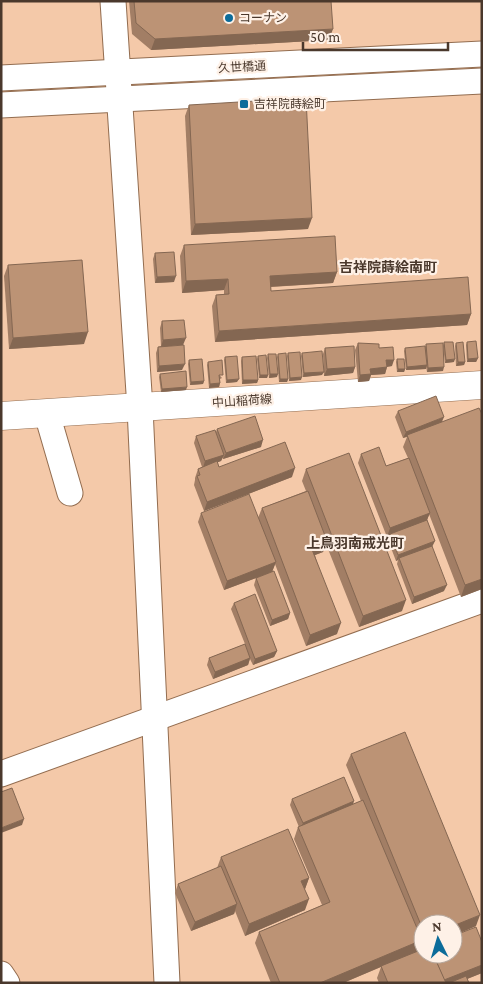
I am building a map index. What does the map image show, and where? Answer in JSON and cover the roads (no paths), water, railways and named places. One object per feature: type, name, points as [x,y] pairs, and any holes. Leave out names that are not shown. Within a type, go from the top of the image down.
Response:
[{"type":"main road","name":"中山稲荷線","points":[[1,416],[482,385]]},
{"type":"street","points":[[113,1],[140,408],[153,717],[167,983]]},
{"type":"street","name":"久世橋通","points":[[1,78],[482,54]]},
{"type":"street","points":[[1,105],[482,82]]},
{"type":"street","points":[[46,414],[70,493]]},
{"type":"street","points":[[1,774],[153,717],[482,600]]},
{"type":"street","points":[[1,974],[7,983]]},
{"type":"place","name":"コーナン","points":[[229,18]]},
{"type":"place","name":"吉祥院蒔絵町","points":[[244,104]]},
{"type":"district","name":"吉祥院蒔絵南町","points":[[388,267]]},
{"type":"district","name":"上鳥羽南戒光町","points":[[355,543]]}]
